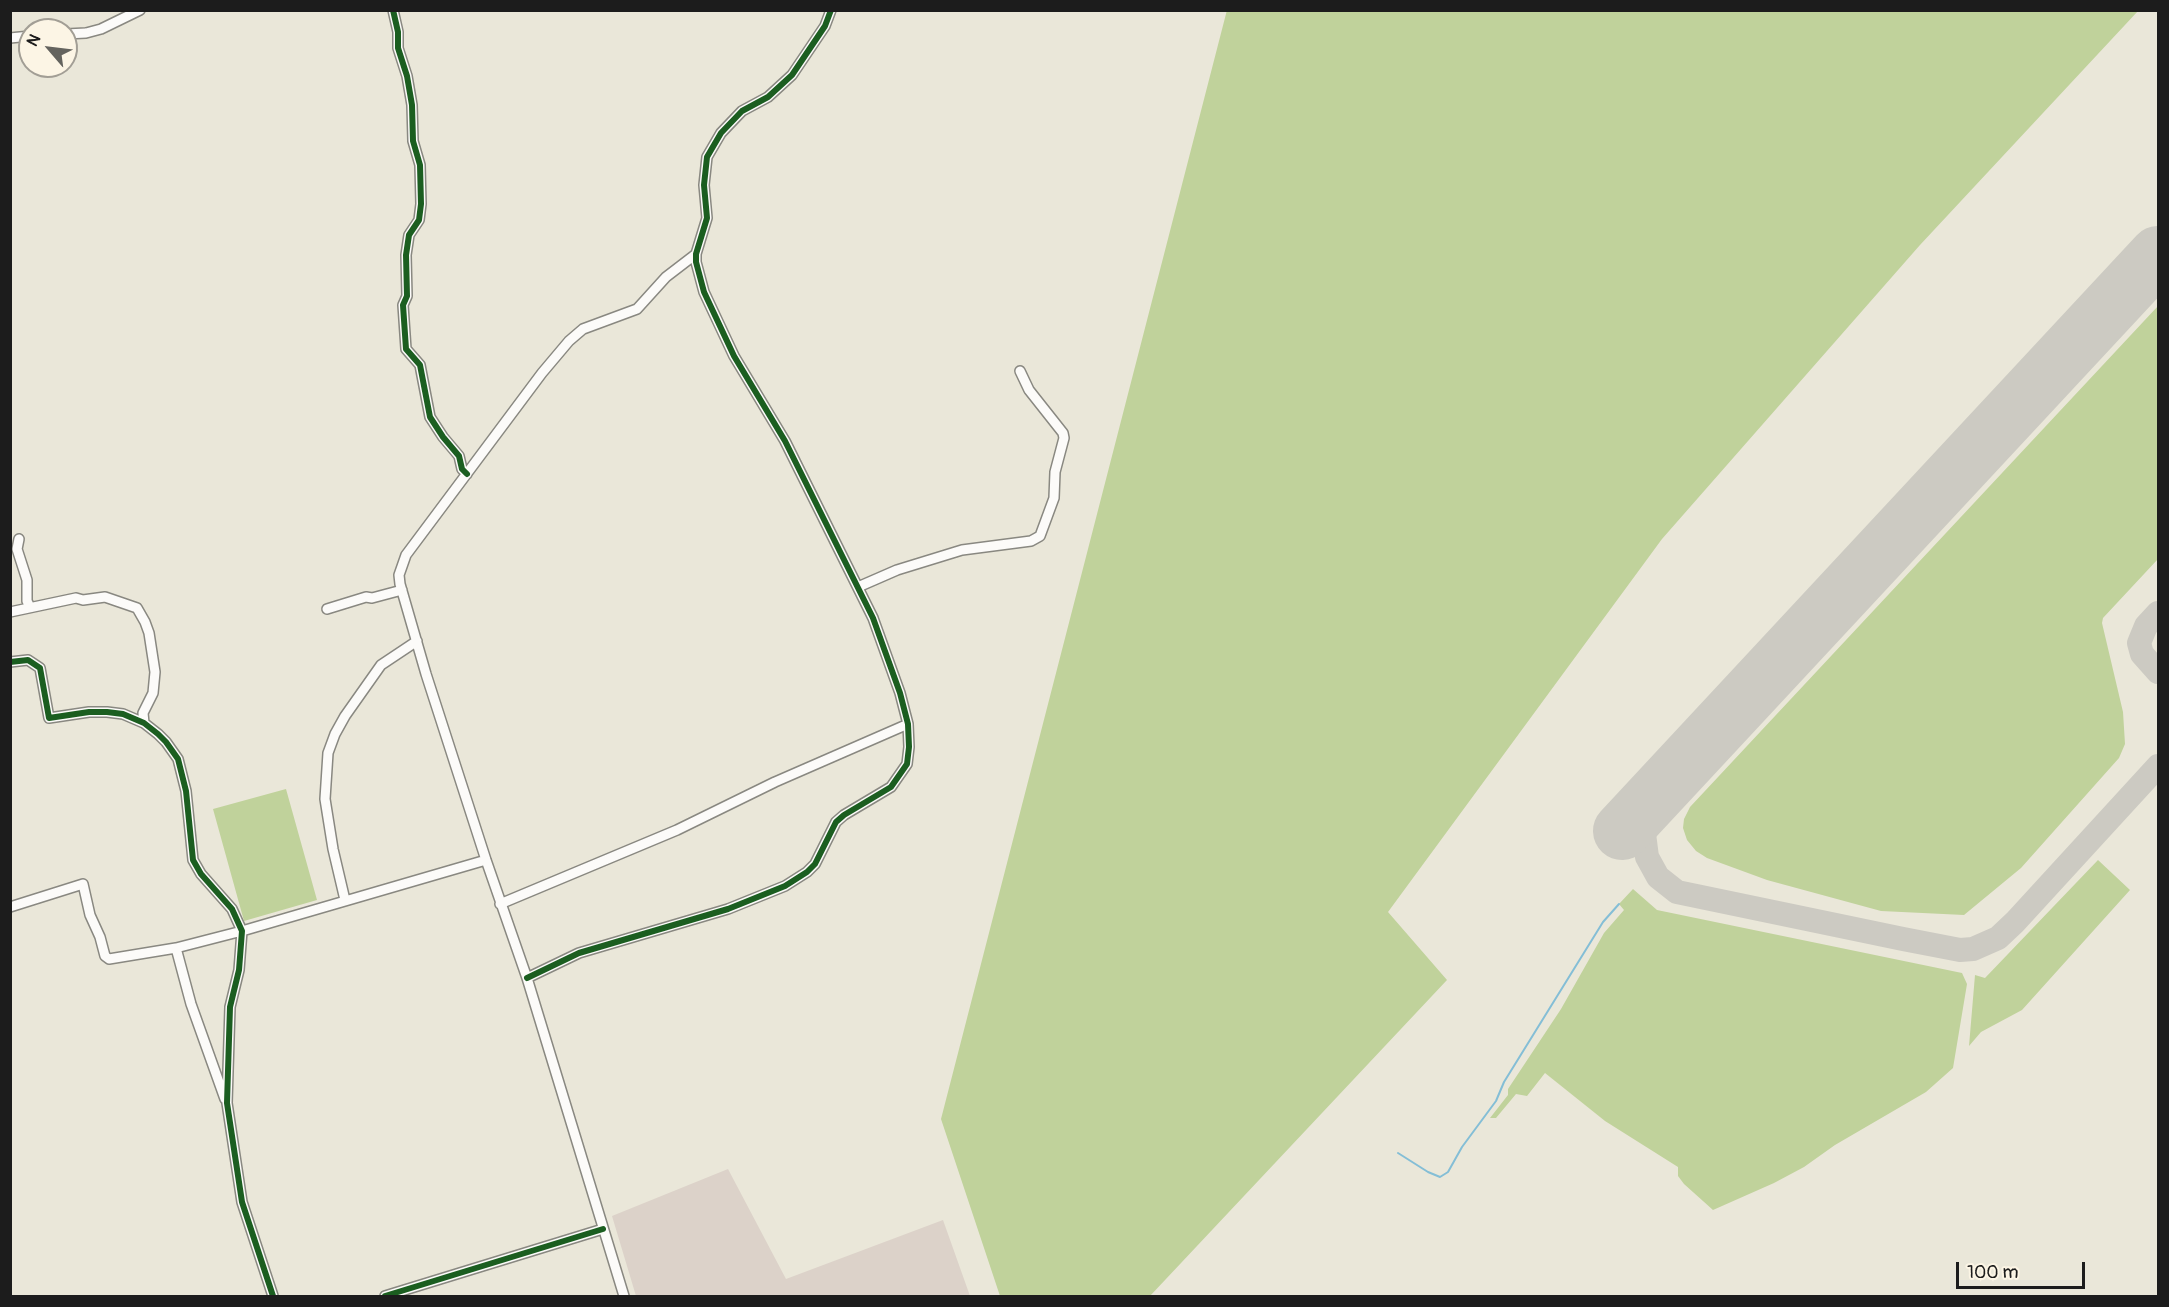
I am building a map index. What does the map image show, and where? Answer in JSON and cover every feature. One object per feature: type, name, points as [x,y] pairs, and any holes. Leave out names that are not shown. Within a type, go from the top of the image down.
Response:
[{"type":"street","points":[[78,33],[102,29],[140,10]]},
{"type":"street","points":[[393,10],[398,32],[398,48],[407,76],[412,105],[413,141],[420,165],[419,220],[410,235],[406,255],[407,296],[403,305],[406,349],[420,364],[430,417],[459,456],[462,469],[467,474]]},
{"type":"street","points":[[526,978],[579,952],[728,909],[785,886],[807,872],[821,854],[836,822],[884,792],[900,777],[907,764],[908,724],[900,693],[873,618],[785,441],[734,356],[704,292],[696,262],[706,218],[704,185],[708,157],[721,133],[742,111],[768,97],[792,75],[825,26],[831,10]]},
{"type":"street","points":[[624,1296],[526,978],[486,861],[417,641],[399,575],[406,555],[542,373],[569,341],[583,329],[637,309],[666,277],[696,254]]},
{"type":"street","points":[[858,587],[897,570],[962,550],[1031,541],[1040,536],[1054,498],[1055,472],[1064,438],[1029,390],[1020,371]]},
{"type":"street","points":[[19,538],[17,549],[27,580],[27,601],[30,607]]},
{"type":"street","points":[[327,609],[366,597],[372,598],[402,590]]},
{"type":"street","points":[[10,612],[76,598],[83,600],[105,597],[136,608],[149,633],[155,672],[153,693],[143,713],[144,723]]},
{"type":"street","points":[[345,900],[331,841],[325,799],[325,769],[328,753],[345,716],[381,664],[417,641]]},
{"type":"street","points":[[10,662],[28,660],[40,668],[49,718],[107,712],[123,714],[144,723],[166,742],[178,759],[186,791],[193,860],[201,874],[232,909],[242,931],[239,970],[230,1007],[226,1103]]},
{"type":"street","points":[[500,903],[677,830],[775,782],[908,724]]},
{"type":"street","points":[[10,907],[84,884],[90,915],[108,959],[176,948],[242,931],[486,861]]},
{"type":"street","points":[[176,948],[191,1004],[226,1103],[242,1202],[273,1296]]},
{"type":"street","points":[[385,1296],[603,1229]]},
{"type":"shaded area","points":[[728,1169],[786,1279],[943,1220],[970,1296],[636,1296],[612,1216]]},
{"type":"green space","points":[[1227,10],[2138,11],[1920,245],[1662,539],[1388,912],[1447,980],[1150,1296],[1000,1296],[941,1119]]},
{"type":"green space","points":[[2158,306],[2158,559],[2103,618],[2102,623],[2123,712],[2125,744],[2119,758],[2021,868],[1964,915],[1881,911],[1767,880],[1707,858],[1696,851],[1687,840],[1683,828],[1684,819],[1690,807]]},
{"type":"green space","points":[[286,789],[317,900],[244,921],[213,809]]},
{"type":"green space","points":[[2098,860],[2130,890],[2022,1010],[1981,1032],[1969,1046],[1975,975],[1985,978]]},
{"type":"green space","points":[[1633,889],[1657,910],[1962,973],[1967,984],[1953,1068],[1926,1092],[1835,1145],[1804,1167],[1713,1210],[1684,1184],[1678,1176],[1678,1167],[1605,1121],[1545,1073],[1527,1096],[1516,1094],[1496,1118],[1490,1118],[1508,1095],[1508,1089],[1561,1009],[1604,933],[1624,910],[1619,904]]},
{"type":"waterway","points":[[1398,1153],[1440,1177],[1448,1172],[1462,1147],[1496,1101],[1504,1082],[1603,922],[1619,904]]},
{"type":"taxiway","points":[[2158,613],[2146,626],[2139,643],[2142,654],[2158,672]]},
{"type":"taxiway","points":[[1650,801],[1643,826],[1647,857],[1658,877],[1677,892],[1960,950],[1973,949],[1998,938],[2158,766]]},
{"type":"runway","points":[[1622,831],[2158,255]]},
{"type":"cycle path","points":[[393,10],[398,32],[398,48],[407,76],[412,105],[413,141],[420,165],[419,220],[409,235],[406,255],[407,296],[403,305],[406,349],[420,365],[430,417],[459,456],[462,469],[467,474]]},
{"type":"cycle path","points":[[527,978],[579,953],[728,909],[785,886],[815,864],[836,822],[891,787],[907,764],[908,724],[900,693],[873,618],[785,441],[734,356],[704,292],[696,262],[696,254],[707,218],[704,185],[707,157],[721,133],[742,111],[768,97],[792,75],[825,26],[831,10]]},
{"type":"cycle path","points":[[10,662],[28,660],[40,668],[49,718],[89,712],[123,714],[144,723],[158,734],[178,759],[186,791],[193,860],[201,874],[232,909],[242,931],[239,970],[230,1007],[227,1103],[242,1202],[273,1296]]},
{"type":"cycle path","points":[[385,1296],[603,1229]]}]
